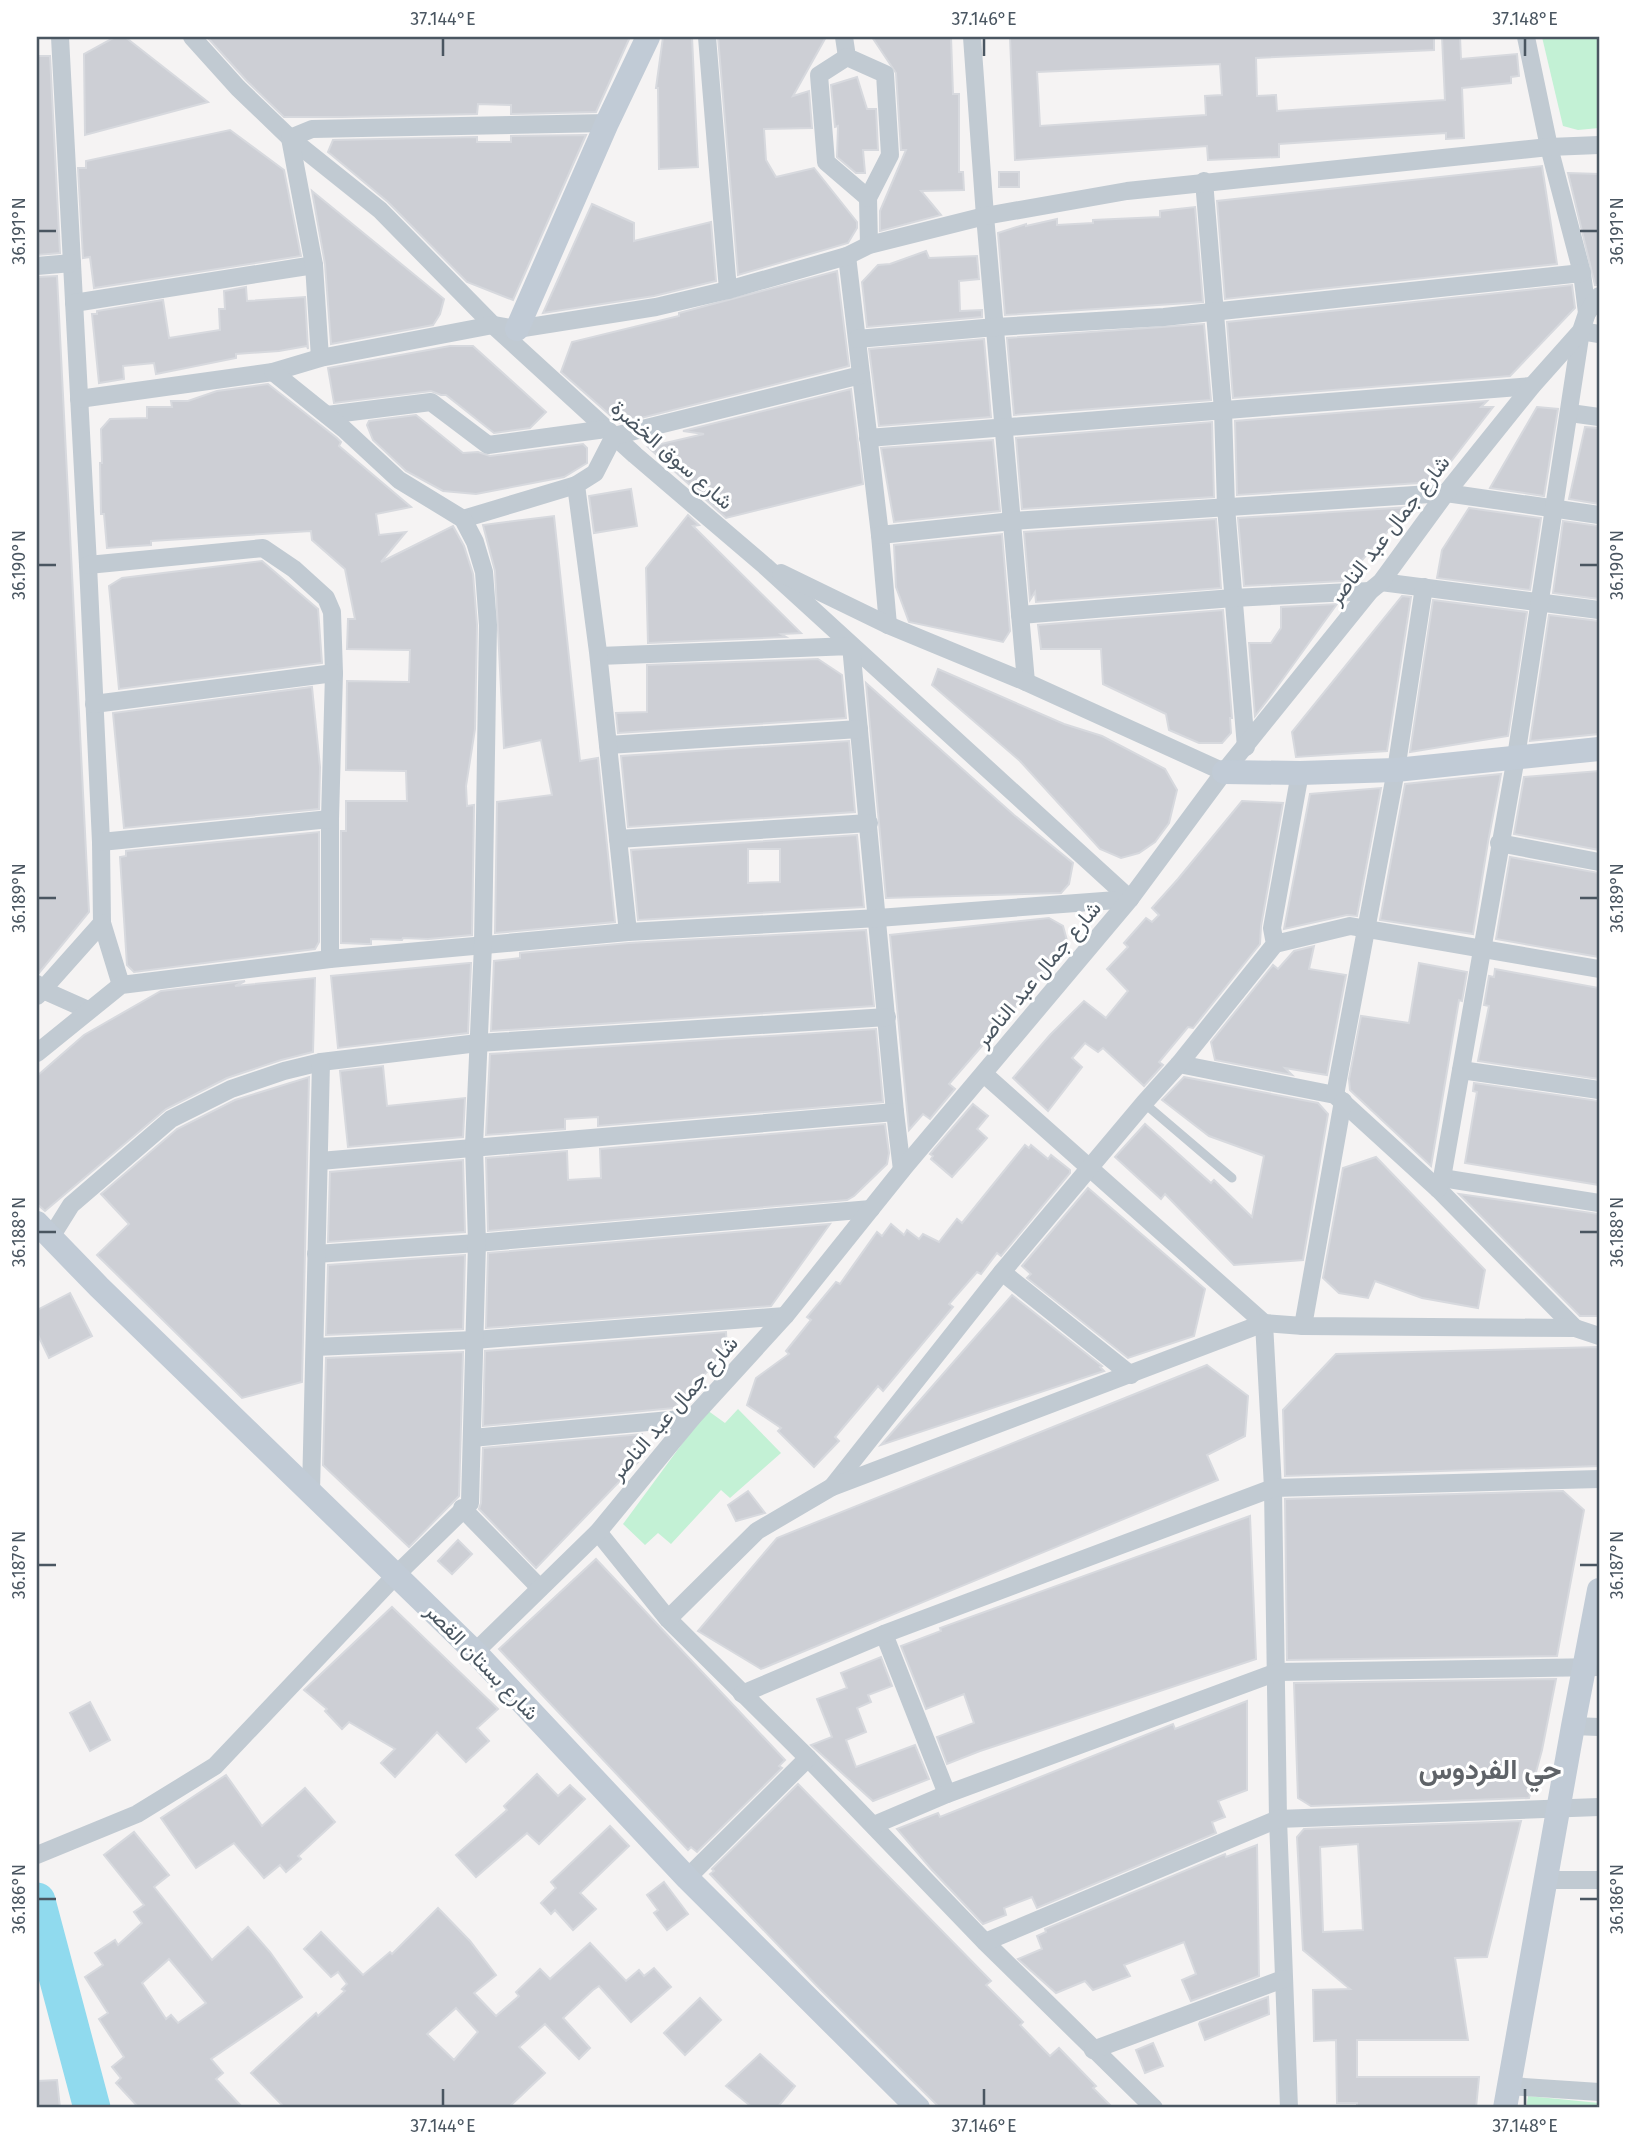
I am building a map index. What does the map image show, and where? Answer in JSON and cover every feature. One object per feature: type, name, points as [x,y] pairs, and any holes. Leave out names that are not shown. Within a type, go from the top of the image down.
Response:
[{"type":"main road","points":[[505,327],[648,37]]},
{"type":"main road","points":[[1224,772],[1396,770],[1599,749]]},
{"type":"main road","name":"شارع بستان القصر","points":[[44,1230],[99,1287],[475,1652],[687,1878],[918,2108]]},
{"type":"main road","points":[[1507,2097],[1573,1726],[1593,1666],[1599,1596]]},
{"type":"street","points":[[60,37],[88,565],[101,842],[102,923],[121,985]]},
{"type":"street","name":"شارع سوق الخضرة","points":[[192,37],[238,88],[290,138],[380,210],[505,327],[610,432],[765,566],[1130,899]]},
{"type":"street","points":[[706,37],[728,290]]},
{"type":"street","points":[[844,37],[847,57]]},
{"type":"street","points":[[972,37],[1026,682]]},
{"type":"street","points":[[1526,37],[1549,146],[1582,273],[1587,313]]},
{"type":"street","points":[[847,57],[819,75],[827,162],[868,198]]},
{"type":"street","points":[[847,57],[885,74],[890,155],[868,198],[869,245]]},
{"type":"street","points":[[320,358],[314,265],[290,138],[313,129],[607,123]]},
{"type":"street","points":[[79,399],[273,372],[320,358],[505,327],[656,307],[728,290],[847,256],[869,245],[985,216],[1127,191],[1549,146],[1599,145]]},
{"type":"street","points":[[1205,181],[1223,410],[1226,507],[1246,747]]},
{"type":"street","points":[[847,256],[888,625]]},
{"type":"street","points":[[37,266],[72,263]]},
{"type":"street","points":[[74,303],[314,265]]},
{"type":"street","points":[[856,339],[1164,317],[1582,273]]},
{"type":"street","name":"شارع جمال عبد الناصر","points":[[475,1652],[598,1531],[692,1418],[785,1316],[902,1170],[1130,899],[1224,772],[1532,386],[1581,331],[1587,313],[1599,296]]},
{"type":"street","points":[[1440,1183],[1516,757],[1581,331],[1599,334]]},
{"type":"street","points":[[37,1855],[137,1814],[215,1766],[396,1575],[470,1503],[477,1243],[474,1146],[482,945],[488,625],[484,572],[475,542],[463,519],[399,480],[327,415],[273,372]]},
{"type":"street","points":[[327,415],[431,402],[488,445],[610,432],[861,375]]},
{"type":"street","points":[[868,438],[1532,386]]},
{"type":"street","points":[[1570,413],[1599,417]]},
{"type":"street","points":[[463,519],[576,485],[595,473],[610,432]]},
{"type":"street","points":[[576,485],[628,932]]},
{"type":"street","points":[[880,535],[1013,521],[1446,494],[1599,515]]},
{"type":"street","points":[[88,565],[263,548],[294,569],[326,598],[332,612],[334,673],[330,959]]},
{"type":"street","points":[[765,566],[888,625],[1026,682],[1224,772]]},
{"type":"street","points":[[1020,615],[1375,586],[1423,587],[1599,610]]},
{"type":"street","points":[[1303,1326],[1366,927],[1396,770],[1423,587]]},
{"type":"street","points":[[598,656],[850,646],[902,1170]]},
{"type":"street","points":[[94,704],[334,673]]},
{"type":"street","points":[[608,745],[859,729]]},
{"type":"street","points":[[1275,944],[1272,928],[1300,773]]},
{"type":"street","points":[[101,842],[330,819]]},
{"type":"street","points":[[618,839],[869,823]]},
{"type":"street","points":[[1499,843],[1599,862]]},
{"type":"street","points":[[37,1053],[121,985],[330,959],[628,932],[878,918],[1130,899]]},
{"type":"street","points":[[88,1010],[39,990],[102,923]]},
{"type":"street","points":[[832,1487],[1002,1272],[1179,1064],[1275,944],[1350,926],[1366,927],[1599,969]]},
{"type":"street","points":[[44,1230],[170,1119],[231,1089],[284,1071],[321,1062],[478,1043],[887,1017]]},
{"type":"street","points":[[311,1492],[321,1062]]},
{"type":"street","points":[[1179,1064],[1339,1098],[1440,1183],[1575,1328]]},
{"type":"street","points":[[1461,1070],[1599,1090]]},
{"type":"street","points":[[984,1073],[1264,1323],[1273,1489],[1278,1819],[1289,2108]]},
{"type":"street","points":[[320,1161],[895,1112]]},
{"type":"street","points":[[1440,1183],[1599,1203]]},
{"type":"street","points":[[316,1254],[871,1209]]},
{"type":"street","points":[[1002,1272],[1131,1375]]},
{"type":"street","points":[[315,1347],[474,1340],[785,1316]]},
{"type":"street","points":[[668,1619],[757,1531],[832,1487],[1264,1323],[1303,1326],[1575,1328],[1599,1336]]},
{"type":"street","points":[[472,1438],[692,1418]]},
{"type":"street","points":[[742,1694],[884,1634],[1273,1489],[1599,1479]]},
{"type":"street","points":[[462,1508],[540,1588]]},
{"type":"street","points":[[598,1531],[668,1619],[874,1825],[985,1942],[1154,2108]]},
{"type":"street","points":[[884,1634],[947,1794]]},
{"type":"street","points":[[874,1825],[947,1794],[1277,1672],[1593,1666]]},
{"type":"street","points":[[1573,1726],[1599,1727]]},
{"type":"street","points":[[687,1878],[808,1758]]},
{"type":"street","points":[[985,1942],[1278,1819],[1599,1807]]},
{"type":"street","points":[[1545,1880],[1599,1880]]},
{"type":"street","points":[[1093,2050],[1283,1979]]},
{"type":"street","points":[[1507,2097],[1599,2092]]},
{"type":"lane","points":[[1144,1102],[1231,1178]]},
{"type":"green space","points":[[1542,37],[1599,37],[1599,128],[1578,130],[1563,126]]},
{"type":"green space","points":[[738,1409],[781,1453],[730,1498],[721,1490],[671,1544],[658,1533],[645,1545],[623,1524],[707,1410],[725,1423]]},
{"type":"green space","points":[[1528,2096],[1599,2103],[1599,2108],[1526,2108]]},
{"type":"building","points":[[115,37],[125,37],[208,102],[85,135],[84,54]]},
{"type":"building","points":[[207,37],[630,37],[596,112],[511,114],[511,105],[478,104],[477,114],[284,117]]},
{"type":"building","points":[[663,37],[692,37],[698,167],[659,169],[656,88]]},
{"type":"building","points":[[718,37],[826,37],[793,96],[809,91],[812,128],[764,129],[766,160],[776,177],[814,168],[857,222],[857,228],[848,243],[738,275]]},
{"type":"building","points":[[872,37],[951,37],[953,94],[959,94],[959,172],[963,172],[964,190],[921,191],[941,215],[880,231],[880,211],[906,150],[901,150],[896,73]]},
{"type":"building","points":[[1010,37],[1434,37],[1434,50],[1256,58],[1257,96],[1276,95],[1277,111],[1445,100],[1442,37],[1460,37],[1461,59],[1517,54],[1519,76],[1511,77],[1511,83],[1462,88],[1464,138],[1446,139],[1446,133],[1279,144],[1279,157],[1208,160],[1207,146],[1015,160]],"holes":[[[1220,64],[1222,95],[1205,96],[1206,115],[1040,126],[1037,72]]]},
{"type":"building","points":[[37,56],[50,56],[60,253],[37,255]]},
{"type":"building","points":[[857,77],[867,109],[876,109],[878,150],[863,150],[865,173],[856,173],[837,157],[838,126],[835,127],[831,85]]},
{"type":"building","points":[[230,130],[284,170],[301,256],[94,288],[90,257],[83,258],[78,168],[86,168],[86,161]]},
{"type":"building","points":[[586,135],[513,300],[467,282],[388,202],[328,152],[333,140],[477,137],[477,142],[511,142],[511,136]]},
{"type":"building","points":[[1542,166],[1557,264],[1225,299],[1217,201]]},
{"type":"building","points":[[999,172],[1019,172],[1019,187],[999,187]]},
{"type":"building","points":[[1568,173],[1599,174],[1599,285],[1595,285]]},
{"type":"building","points":[[312,191],[444,299],[440,314],[433,325],[331,344],[325,264]]},
{"type":"building","points":[[592,204],[634,223],[634,241],[711,222],[716,281],[654,296],[543,313]]},
{"type":"building","points":[[1195,207],[1203,302],[1005,315],[998,233],[1026,224],[1057,219],[1057,225],[1093,223],[1093,220],[1160,217],[1160,211]]},
{"type":"building","points":[[926,251],[929,258],[977,256],[979,279],[959,281],[960,311],[982,310],[982,317],[867,327],[862,282],[878,265],[890,264]]},
{"type":"building","points":[[837,271],[849,366],[621,423],[561,372],[572,342],[679,316],[679,313]]},
{"type":"building","points":[[57,276],[89,912],[37,973],[37,277]]},
{"type":"building","points":[[1572,285],[1575,308],[1510,376],[1233,398],[1227,322]]},
{"type":"building","points":[[246,287],[247,301],[305,297],[308,349],[307,346],[236,354],[236,358],[156,374],[154,363],[123,366],[124,379],[99,383],[92,314],[163,300],[169,338],[220,330],[219,309],[225,309],[224,291]]},
{"type":"building","points":[[1204,324],[1211,400],[1014,415],[1007,338]]},
{"type":"building","points":[[984,339],[991,417],[879,426],[869,349]]},
{"type":"building","points":[[450,346],[473,346],[546,412],[530,428],[494,433],[446,395],[431,391],[334,403],[328,368]]},
{"type":"building","points":[[268,384],[337,438],[341,442],[339,446],[411,507],[376,514],[379,535],[406,532],[381,562],[453,526],[464,546],[473,574],[477,625],[475,729],[466,786],[467,806],[474,805],[472,935],[428,939],[371,939],[371,944],[341,943],[341,831],[346,831],[346,801],[407,801],[406,771],[346,770],[347,681],[409,682],[410,650],[347,649],[348,619],[355,619],[345,569],[312,540],[311,531],[151,541],[151,545],[107,548],[104,514],[101,514],[100,463],[101,429],[110,419],[147,418],[147,407],[172,407],[171,401],[188,401],[217,391]]},
{"type":"building","points":[[851,389],[863,484],[726,518],[648,447],[704,434],[683,431]]},
{"type":"building","points":[[1487,401],[1481,407],[1493,407],[1435,482],[1237,495],[1235,421]]},
{"type":"building","points":[[1537,407],[1558,409],[1544,496],[1490,488]]},
{"type":"building","points":[[416,415],[463,453],[478,452],[490,456],[583,444],[587,448],[587,463],[564,477],[476,494],[443,491],[406,471],[373,440],[367,425],[369,421]]},
{"type":"building","points":[[1212,422],[1214,497],[1022,509],[1016,438]]},
{"type":"building","points":[[1585,427],[1599,428],[1599,504],[1569,499]]},
{"type":"building","points":[[993,440],[1000,511],[894,522],[881,448]]},
{"type":"building","points":[[631,489],[637,526],[594,533],[589,496]]},
{"type":"building","points":[[1410,507],[1343,581],[1244,586],[1238,518]]},
{"type":"building","points":[[1469,508],[1541,518],[1530,590],[1437,578],[1442,550]]},
{"type":"building","points":[[688,515],[699,525],[693,526],[801,633],[781,634],[786,637],[648,643],[646,568]]},
{"type":"building","points":[[554,516],[580,761],[598,758],[615,922],[495,933],[497,802],[552,795],[541,740],[504,748],[495,571],[483,525]]},
{"type":"building","points":[[1216,519],[1221,588],[1036,602],[1035,592],[1030,600],[1024,532]]},
{"type":"building","points":[[1563,521],[1599,526],[1599,599],[1553,593]]},
{"type":"building","points":[[1002,534],[1010,631],[1003,642],[909,622],[896,587],[894,545]]},
{"type":"building","points":[[262,561],[318,609],[322,663],[119,689],[109,586],[122,578]]},
{"type":"building","points":[[1402,596],[1411,597],[1387,751],[1296,757],[1292,732]]},
{"type":"building","points":[[1433,600],[1527,612],[1508,736],[1410,752]]},
{"type":"building","points":[[1337,604],[1255,716],[1249,643],[1271,643],[1281,628],[1281,607]]},
{"type":"building","points":[[1223,610],[1232,718],[1231,733],[1222,743],[1199,743],[1169,730],[1166,714],[1103,684],[1101,649],[1041,649],[1038,625]]},
{"type":"building","points":[[1549,615],[1599,621],[1599,734],[1530,741]]},
{"type":"building","points":[[818,659],[842,675],[846,718],[618,733],[616,713],[647,712],[647,665]]},
{"type":"building","points":[[938,669],[1064,724],[1102,736],[1165,769],[1177,790],[1169,823],[1155,842],[1139,853],[1121,858],[1100,849],[1020,761],[932,685]]},
{"type":"building","points":[[866,683],[1014,815],[1073,863],[1069,884],[1061,893],[886,898]]},
{"type":"building","points":[[312,687],[320,767],[319,809],[124,828],[113,713]]},
{"type":"building","points":[[849,741],[855,812],[628,827],[621,756]]},
{"type":"building","points":[[1599,771],[1599,850],[1514,834],[1524,777]]},
{"type":"building","points":[[1501,774],[1473,934],[1380,920],[1405,784]]},
{"type":"building","points":[[1381,788],[1357,916],[1347,915],[1284,929],[1310,794]]},
{"type":"building","points":[[1242,801],[1283,803],[1260,944],[1193,1028],[1188,1027],[1159,1062],[1163,1065],[1144,1086],[1103,1048],[1098,1052],[1085,1043],[1072,1058],[1082,1067],[1048,1111],[1013,1078],[1084,1001],[1106,1018],[1128,991],[1107,969],[1128,947],[1124,943],[1146,918],[1152,922],[1159,915],[1152,908]]},
{"type":"building","points":[[319,832],[319,942],[315,949],[134,972],[127,965],[120,857],[126,856],[126,851]]},
{"type":"building","points":[[857,835],[864,907],[638,920],[631,850]],"holes":[[[748,849],[780,849],[780,882],[748,883]]]},
{"type":"building","points":[[1510,857],[1599,873],[1599,957],[1496,939]]},
{"type":"building","points":[[1049,918],[1063,926],[1068,944],[949,1084],[955,1089],[930,1119],[923,1114],[909,1130],[890,935]]},
{"type":"building","points":[[866,930],[874,1006],[491,1031],[494,961],[520,958],[520,953],[629,943]]},
{"type":"building","points":[[1314,946],[1309,969],[1346,975],[1327,1075],[1285,1068],[1292,1075],[1215,1060],[1211,1042],[1273,965],[1278,969],[1294,951]]},
{"type":"building","points":[[471,963],[468,1033],[338,1048],[331,976]]},
{"type":"building","points":[[1419,963],[1467,972],[1462,1001],[1459,1000],[1431,1166],[1350,1090],[1349,1079],[1361,1016],[1409,1023]]},
{"type":"building","points":[[1495,969],[1599,988],[1599,1079],[1478,1061],[1489,1006],[1484,1005],[1489,976],[1494,977]]},
{"type":"building","points":[[315,978],[313,1052],[227,1078],[166,1109],[45,1211],[37,1204],[37,1076],[84,1035],[161,991],[245,981],[235,986]]},
{"type":"building","points":[[876,1029],[883,1102],[598,1126],[598,1117],[565,1119],[565,1129],[486,1135],[490,1054]]},
{"type":"building","points":[[383,1066],[387,1106],[465,1098],[463,1137],[348,1147],[340,1071]]},
{"type":"building","points":[[309,1077],[302,1382],[242,1398],[97,1255],[129,1224],[101,1194],[177,1129],[235,1100]]},
{"type":"building","points":[[1184,1077],[1318,1103],[1328,1114],[1303,1260],[1234,1265],[1165,1194],[1161,1199],[1115,1157],[1145,1124],[1211,1183],[1214,1180],[1252,1217],[1264,1156],[1209,1136],[1162,1100]]},
{"type":"building","points":[[1474,1083],[1599,1101],[1599,1185],[1465,1163],[1477,1092],[1473,1091]]},
{"type":"building","points":[[973,1104],[988,1116],[977,1129],[987,1138],[952,1177],[931,1159],[933,1156],[930,1154]]},
{"type":"building","points":[[885,1124],[889,1153],[887,1164],[847,1200],[488,1231],[486,1158],[567,1151],[568,1180],[601,1178],[600,1149]]},
{"type":"building","points":[[1025,1145],[1029,1148],[1031,1145],[1048,1159],[1051,1155],[1070,1170],[1070,1173],[1001,1256],[997,1253],[981,1274],[977,1272],[949,1304],[953,1307],[883,1391],[878,1386],[835,1437],[839,1441],[814,1467],[778,1431],[781,1428],[747,1405],[756,1378],[789,1354],[786,1351],[811,1320],[807,1317],[836,1282],[840,1284],[877,1232],[882,1236],[891,1224],[904,1235],[907,1230],[919,1239],[923,1234],[939,1242],[957,1219],[962,1223]]},
{"type":"building","points":[[1376,1157],[1485,1270],[1478,1308],[1422,1298],[1375,1281],[1368,1298],[1339,1293],[1323,1278],[1343,1168]]},
{"type":"building","points":[[463,1160],[465,1232],[328,1242],[330,1172]]},
{"type":"building","points":[[1088,1188],[1205,1289],[1194,1336],[1128,1358],[1027,1278],[1031,1274],[1022,1266]]},
{"type":"building","points":[[1459,1194],[1599,1214],[1599,1316],[1580,1316]]},
{"type":"building","points":[[830,1224],[771,1306],[486,1328],[488,1253]]},
{"type":"building","points":[[465,1255],[463,1329],[326,1335],[328,1265]]},
{"type":"building","points":[[70,1293],[92,1336],[49,1358],[37,1333],[37,1310]]},
{"type":"building","points":[[1012,1295],[1102,1366],[1100,1367],[1104,1371],[881,1445]]},
{"type":"building","points":[[726,1332],[727,1350],[674,1408],[483,1426],[485,1351]]},
{"type":"building","points":[[1599,1347],[1599,1466],[1285,1476],[1283,1410],[1336,1354]]},
{"type":"building","points":[[463,1352],[459,1496],[409,1547],[323,1465],[326,1358]]},
{"type":"building","points":[[1207,1365],[1248,1396],[1245,1436],[1207,1455],[1218,1480],[761,1669],[698,1631],[777,1538]]},
{"type":"building","points":[[642,1434],[644,1456],[536,1568],[479,1509],[483,1448]]},
{"type":"building","points":[[748,1491],[765,1513],[736,1521],[728,1505]]},
{"type":"building","points":[[1563,1491],[1584,1510],[1557,1656],[1287,1660],[1285,1499]]},
{"type":"building","points":[[1250,1516],[1256,1659],[947,1764],[937,1737],[974,1723],[964,1694],[926,1709],[901,1646],[941,1631],[940,1628]]},
{"type":"building","points":[[458,1540],[472,1554],[452,1574],[438,1561]]},
{"type":"building","points":[[596,1559],[785,1760],[779,1766],[782,1768],[697,1852],[691,1847],[688,1850],[499,1649]]},
{"type":"building","points":[[392,1607],[498,1709],[477,1728],[489,1741],[466,1762],[437,1732],[395,1777],[381,1763],[395,1749],[349,1722],[342,1729],[325,1711],[327,1709],[304,1690]]},
{"type":"building","points":[[881,1657],[892,1686],[868,1695],[871,1702],[857,1708],[866,1732],[846,1740],[856,1767],[915,1745],[929,1779],[873,1801],[811,1745],[832,1737],[817,1699],[847,1688],[841,1673]]},
{"type":"building","points":[[1556,1679],[1529,1798],[1311,1806],[1298,1798],[1294,1683]]},
{"type":"building","points":[[1247,1701],[1247,1790],[1218,1801],[1225,1817],[1212,1822],[1216,1833],[1037,1908],[1032,1897],[1004,1908],[1006,1915],[983,1924],[897,1829],[938,1813],[940,1817],[1173,1724],[1175,1729]]},
{"type":"building","points":[[90,1702],[110,1740],[90,1751],[70,1713]]},
{"type":"building","points":[[537,1774],[558,1796],[570,1785],[585,1799],[539,1844],[527,1833],[476,1877],[456,1855],[507,1810],[504,1806]]},
{"type":"building","points":[[226,1775],[262,1826],[305,1788],[335,1822],[298,1856],[301,1859],[286,1872],[280,1865],[264,1878],[234,1843],[196,1868],[161,1818]]},
{"type":"building","points":[[798,1784],[991,1981],[986,1985],[1023,2022],[1020,2025],[1050,2056],[1059,2048],[1113,2108],[940,2108],[818,1987],[710,1874]]},
{"type":"building","points":[[1521,1821],[1487,1957],[1455,1958],[1468,2040],[1357,2040],[1357,2077],[1479,2077],[1476,2108],[1357,2108],[1357,2103],[1337,2103],[1336,2040],[1314,2041],[1313,1990],[1350,1989],[1303,1950],[1297,1837],[1304,1829]],"holes":[[[1358,1844],[1363,1930],[1323,1932],[1320,1847]]]},
{"type":"building","points":[[610,1826],[629,1846],[580,1893],[596,1909],[573,1930],[555,1910],[551,1914],[541,1903],[556,1888],[551,1882]]},
{"type":"building","points":[[134,1832],[169,1875],[154,1887],[212,1960],[248,1927],[270,1952],[302,1997],[211,2059],[223,2073],[216,2079],[243,2108],[139,2108],[116,2083],[121,2078],[112,2067],[124,2057],[99,2019],[108,2013],[85,1977],[103,1965],[95,1953],[115,1940],[118,1945],[142,1923],[134,1912],[144,1905],[104,1855]],"holes":[[[169,1959],[206,2003],[178,2023],[171,2015],[166,2019],[142,1983]]]},
{"type":"building","points":[[1257,1845],[1259,1976],[1191,2001],[1182,1980],[1196,1974],[1184,1942],[1124,1965],[1130,1976],[1093,1990],[1085,1981],[1056,1993],[1018,1959],[1042,1949],[1037,1936],[1046,1932],[1045,1929],[1225,1854],[1226,1857]]},
{"type":"building","points":[[664,1882],[688,1914],[667,1930],[654,1913],[658,1910],[647,1895]]},
{"type":"building","points":[[438,1908],[470,1941],[496,1975],[474,1993],[496,2016],[519,1996],[516,1992],[540,1969],[550,1979],[590,1943],[626,1981],[639,1970],[644,1976],[654,1968],[671,1987],[631,2022],[599,1986],[593,1990],[563,2018],[590,2048],[579,2059],[545,2024],[519,2047],[545,2073],[508,2108],[285,2108],[251,2073],[316,2013],[318,2016],[345,1991],[342,1989],[347,1984],[338,1972],[331,1977],[304,1949],[321,1932],[363,1975],[390,1952],[392,1954]],"holes":[[[456,2008],[478,2032],[454,2060],[427,2034]]]},
{"type":"building","points":[[1268,1997],[1269,2014],[1205,2040],[1200,2022]]},
{"type":"building","points":[[700,1998],[721,2020],[685,2055],[664,2033]]},
{"type":"building","points":[[1153,2043],[1163,2066],[1145,2073],[1136,2050]]},
{"type":"building","points":[[760,2054],[795,2086],[777,2108],[753,2108],[726,2086]]},
{"type":"building","points":[[57,2080],[60,2108],[37,2108],[37,2081]]},
{"type":"waterway","points":[[37,1901],[92,2108]]},
{"type":"district","name":"حي الفردوس","points":[[1490,1769]]}]
